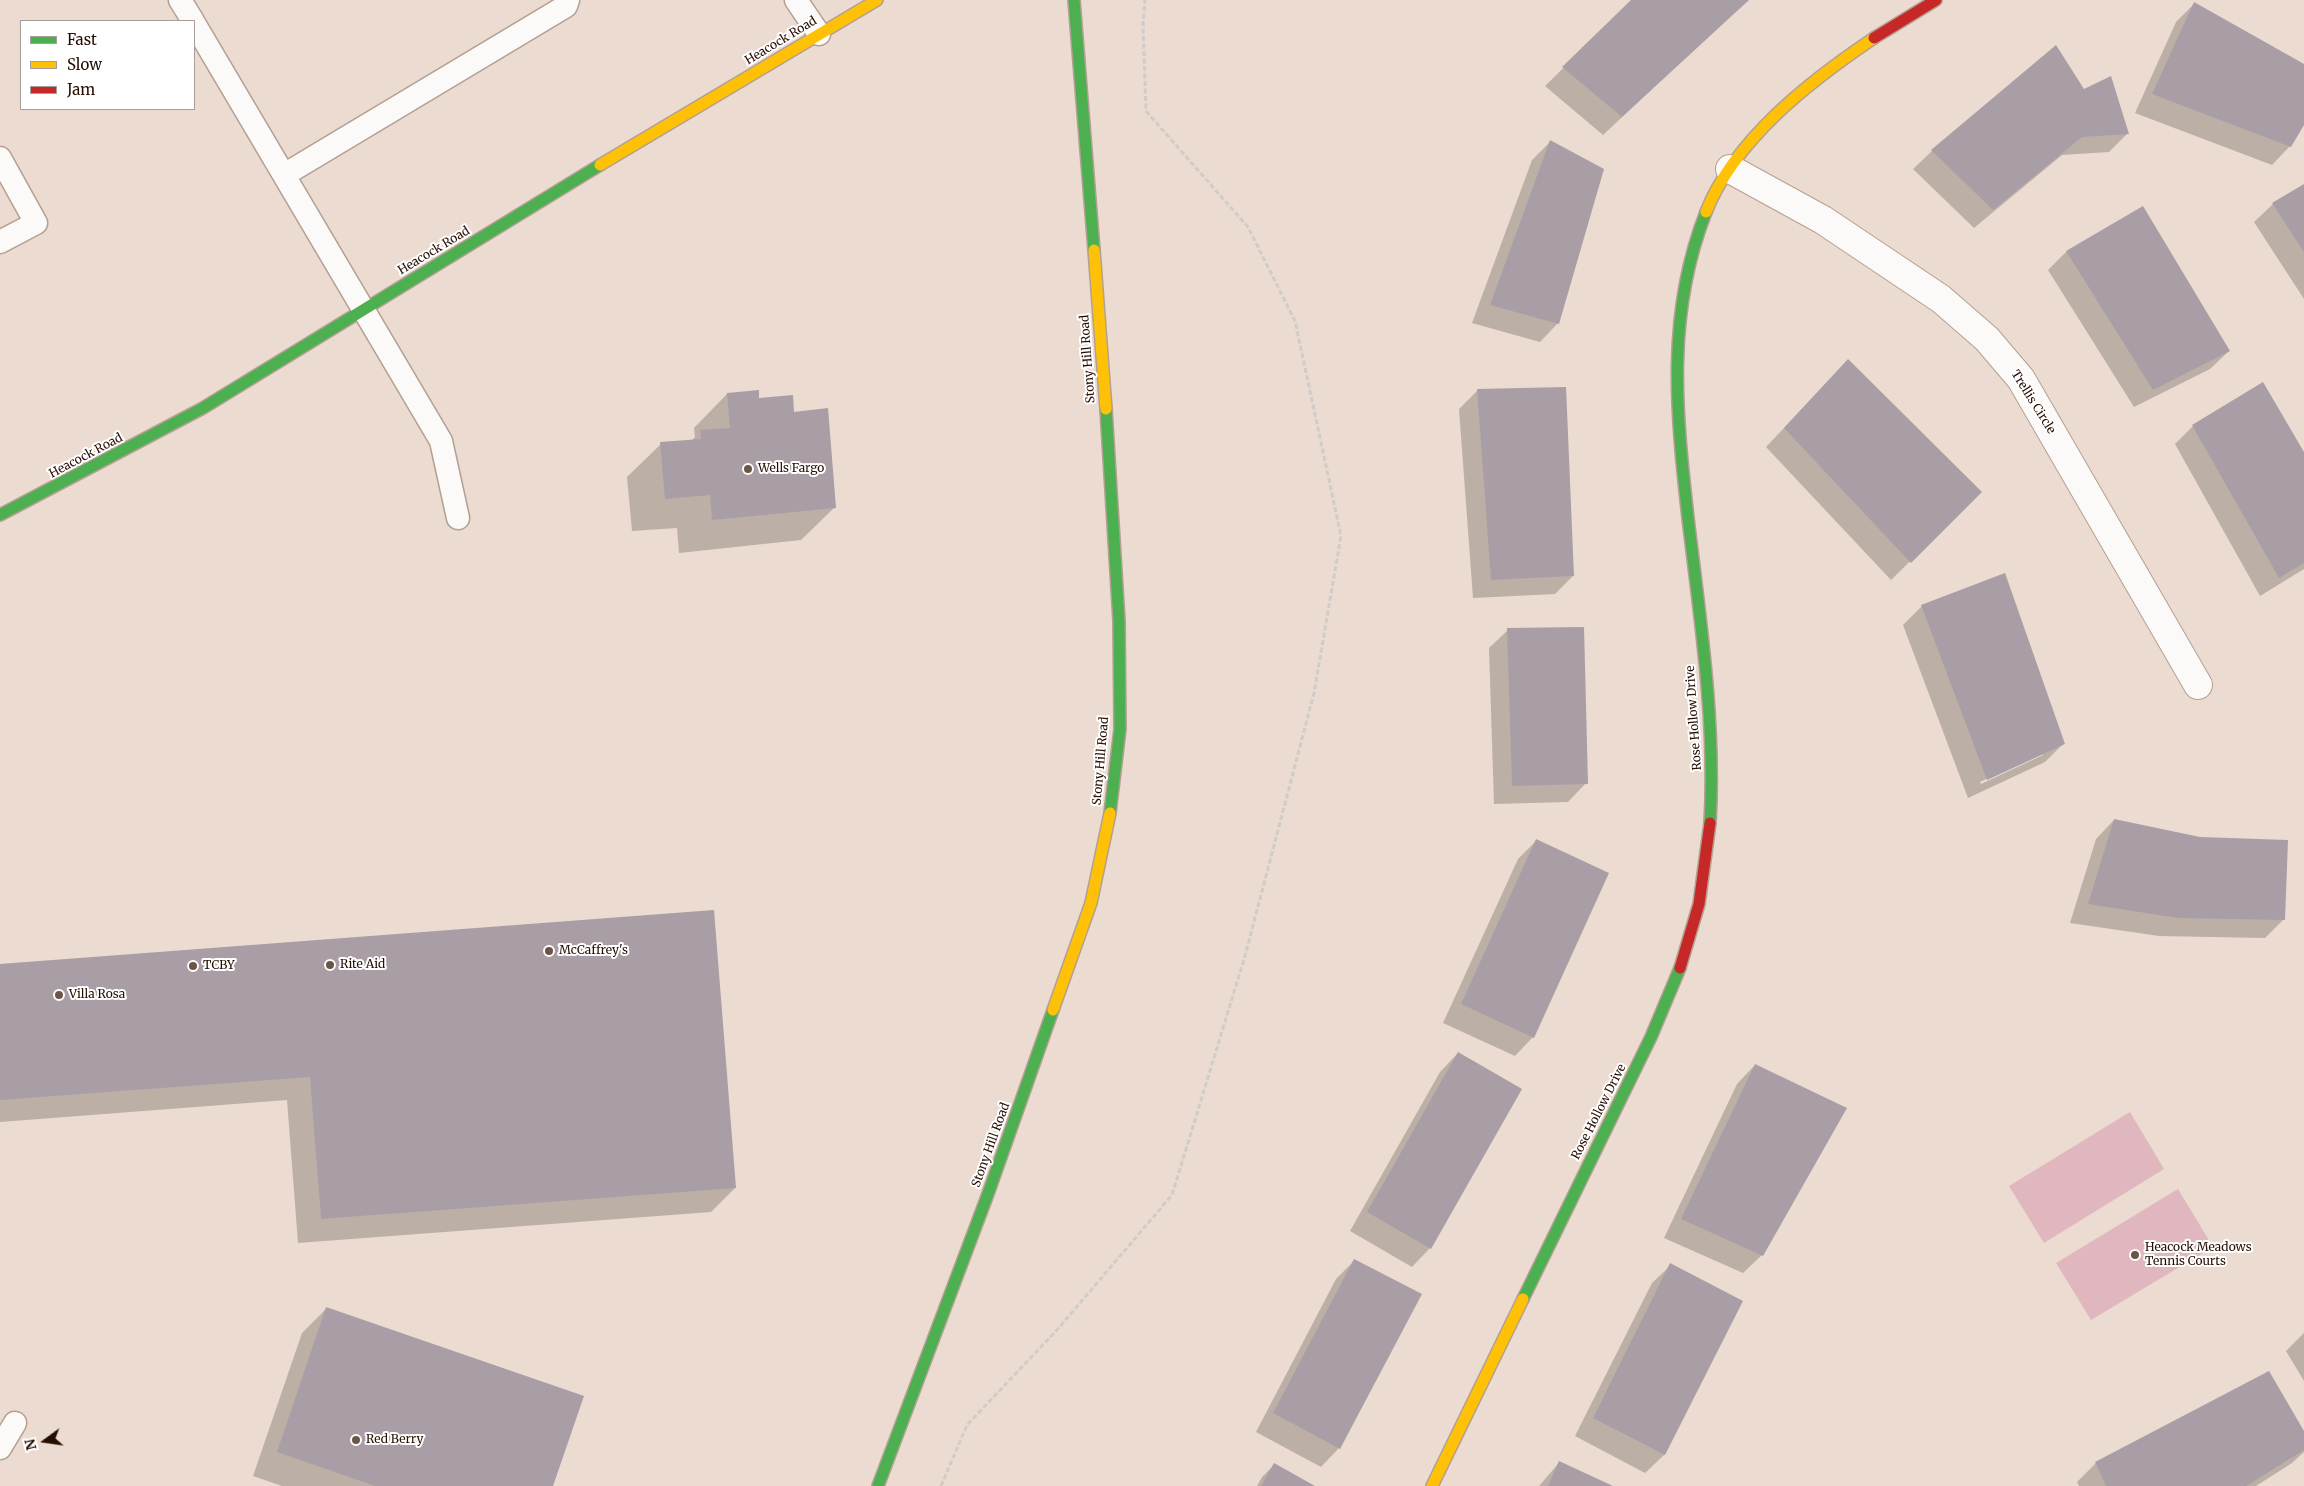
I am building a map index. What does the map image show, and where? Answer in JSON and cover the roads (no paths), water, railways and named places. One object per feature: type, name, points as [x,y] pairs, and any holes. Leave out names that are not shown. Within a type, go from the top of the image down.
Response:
[{"type":"street","name":"Heacock Road","points":[[0,515],[203,408],[877,0]]},
{"type":"street","name":"Stony Hill Road","points":[[878,1486],[988,1194],[1091,903],[1110,817],[1120,729],[1119,621],[1111,468],[1074,0]]},
{"type":"street","name":"Rose Hollow Drive","points":[[1432,1486],[1654,1032],[1686,949],[1699,907],[1708,853],[1712,792],[1708,693],[1683,468],[1675,362],[1678,311],[1691,249],[1712,199],[1730,169],[1761,130],[1822,74],[1887,28],[1936,0]]},
{"type":"street","name":"Trellis Circle","points":[[1730,169],[1823,220],[1941,299],[1988,339],[2022,379],[2198,686]]},
{"type":"lane","points":[[180,0],[192,20]]},
{"type":"lane","points":[[284,175],[566,6],[568,0]]},
{"type":"lane","points":[[796,0],[819,34]]},
{"type":"lane","points":[[195,25],[441,441],[458,518]]},
{"type":"lane","points":[[0,158],[36,223],[0,242]]},
{"type":"lane","points":[[0,1448],[15,1423]]},
{"type":"place","name":"Wells Fargo","points":[[748,469]]},
{"type":"place","name":"McCaffrey's","points":[[549,951]]},
{"type":"place","name":"Rite Aid","points":[[330,965]]},
{"type":"place","name":"TCBY","points":[[193,966]]},
{"type":"place","name":"Villa Rosa","points":[[59,995]]},
{"type":"place","name":"Heacock Meadows Tennis Courts","points":[[2135,1255]]},
{"type":"place","name":"Red Berry","points":[[356,1440]]}]
